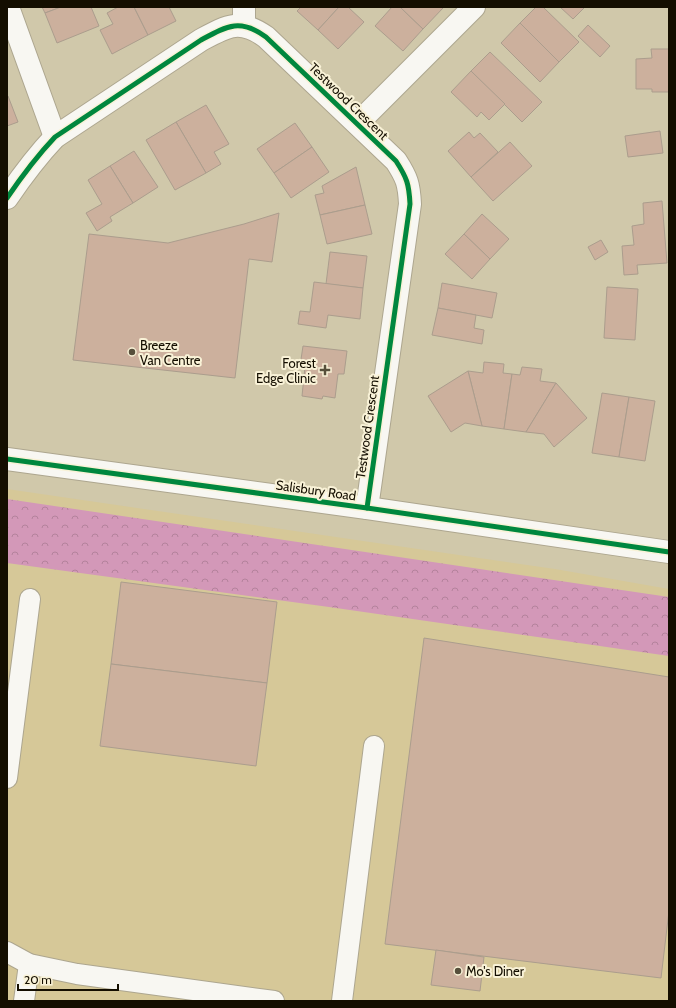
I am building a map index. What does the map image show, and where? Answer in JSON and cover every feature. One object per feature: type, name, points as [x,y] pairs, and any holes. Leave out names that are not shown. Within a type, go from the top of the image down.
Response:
[{"type":"street","points":[[8,7],[55,137]]},
{"type":"street","name":"Testwood Crescent","points":[[358,123],[474,7]]},
{"type":"street","name":"Testwood Crescent","points":[[7,198],[32,162],[55,137],[201,40],[217,31],[233,26],[244,17],[254,29],[266,37],[358,123],[396,161],[406,176],[409,188],[410,204],[367,508]]},
{"type":"street","name":"Salisbury Road","points":[[7,459],[367,508],[669,552]]},
{"type":"lane","points":[[7,778],[30,599]]},
{"type":"lane","points":[[342,1001],[374,746]]},
{"type":"lane","points":[[7,952],[29,964],[77,974],[274,1001]]},
{"type":"lane","points":[[24,1001],[29,964]]},
{"type":"shaded area","points":[[7,489],[555,569],[669,589],[669,1001],[7,1001]]},
{"type":"green space","points":[[7,499],[669,597],[669,656],[329,607],[7,563]]},
{"type":"building","points":[[42,7],[61,7],[45,13]]},
{"type":"building","points":[[61,7],[91,7],[99,26],[57,43],[45,13]]},
{"type":"building","points":[[118,7],[134,7],[148,35],[112,54],[100,30],[113,24],[107,13]]},
{"type":"building","points":[[134,7],[169,7],[176,21],[148,35]]},
{"type":"building","points":[[301,7],[339,7],[318,30],[297,11]]},
{"type":"building","points":[[339,7],[348,7],[364,22],[338,49],[318,30]]},
{"type":"building","points":[[392,7],[400,7],[423,29],[403,51],[375,26]]},
{"type":"building","points":[[400,7],[443,7],[443,8],[423,29]]},
{"type":"building","points":[[536,7],[543,7],[579,42],[559,62],[520,23]]},
{"type":"building","points":[[560,7],[585,7],[573,19]]},
{"type":"building","points":[[520,23],[559,62],[540,82],[501,43]]},
{"type":"building","points":[[588,25],[610,46],[600,57],[578,36]]},
{"type":"building","points":[[651,49],[669,49],[669,92],[652,92],[652,89],[636,89],[636,59],[652,58]]},
{"type":"building","points":[[490,52],[542,102],[522,122],[471,71]]},
{"type":"building","points":[[471,71],[505,104],[489,120],[481,112],[477,117],[451,92]]},
{"type":"building","points":[[7,96],[18,122],[7,126]]},
{"type":"building","points":[[206,105],[229,144],[214,152],[221,164],[206,173],[176,122]]},
{"type":"building","points":[[176,122],[206,173],[175,190],[146,140]]},
{"type":"building","points":[[295,123],[312,147],[274,173],[257,149]]},
{"type":"building","points":[[660,131],[663,153],[628,157],[625,136]]},
{"type":"building","points":[[469,132],[474,138],[480,133],[498,152],[471,177],[448,151]]},
{"type":"building","points":[[510,142],[532,166],[493,201],[471,177]]},
{"type":"building","points":[[312,147],[329,172],[291,198],[274,173]]},
{"type":"building","points":[[134,151],[158,187],[133,203],[110,166]]},
{"type":"building","points":[[110,166],[133,203],[110,217],[112,221],[97,231],[86,213],[102,204],[88,180]]},
{"type":"building","points":[[356,167],[365,205],[320,215],[315,195],[324,193],[322,186]]},
{"type":"building","points":[[662,201],[667,263],[637,265],[638,274],[624,275],[622,246],[634,245],[632,226],[644,224],[643,203]]},
{"type":"building","points":[[365,205],[372,234],[327,244],[320,215]]},
{"type":"building","points":[[279,213],[272,262],[249,259],[235,378],[73,360],[89,234],[168,243],[244,224]]},
{"type":"building","points":[[482,214],[509,239],[490,259],[464,234]]},
{"type":"building","points":[[464,234],[490,259],[472,279],[445,254]]},
{"type":"building","points":[[601,240],[608,252],[595,260],[588,247]]},
{"type":"building","points":[[330,252],[367,256],[363,288],[326,284]]},
{"type":"building","points":[[314,282],[363,288],[360,319],[328,315],[326,328],[298,324],[300,311],[310,312]]},
{"type":"building","points":[[442,283],[497,293],[492,318],[438,308]]},
{"type":"building","points":[[607,287],[638,289],[635,340],[604,338]]},
{"type":"building","points":[[438,308],[476,315],[474,328],[484,330],[482,344],[432,335]]},
{"type":"building","name":"Forest Edge Clinic","points":[[303,346],[347,351],[344,374],[338,374],[335,398],[323,396],[322,399],[302,396],[305,367],[300,366]]},
{"type":"building","points":[[484,362],[504,364],[503,373],[512,374],[504,429],[482,426],[468,371],[483,373]]},
{"type":"building","points":[[522,367],[542,369],[540,381],[556,383],[526,432],[504,429],[512,374],[520,375]]},
{"type":"building","points":[[468,371],[482,426],[465,423],[451,432],[428,396]]},
{"type":"building","points":[[556,383],[587,418],[554,447],[544,434],[526,432]]},
{"type":"building","points":[[602,393],[629,397],[619,457],[592,453]]},
{"type":"building","points":[[629,397],[655,401],[645,461],[619,457]]},
{"type":"building","points":[[121,582],[277,602],[267,683],[111,664]]},
{"type":"building","points":[[424,638],[669,677],[669,911],[661,978],[385,944]]},
{"type":"building","points":[[111,664],[267,683],[256,766],[100,746]]},
{"type":"building","name":"Mo's Diner","points":[[436,950],[484,957],[480,991],[431,985]]},
{"type":"cycle path","points":[[7,198],[30,166],[55,137],[201,40],[218,31],[234,26],[249,27],[266,37],[396,161],[403,172],[408,186],[410,204],[367,508]]},
{"type":"cycle path","points":[[7,459],[367,508],[669,552]]},
{"type":"place","name":"Breeze Van Centre","points":[[132,352]]},
{"type":"place","name":"Forest Edge Clinic","points":[[325,370]]},
{"type":"place","name":"Mo's Diner","points":[[458,971]]}]
